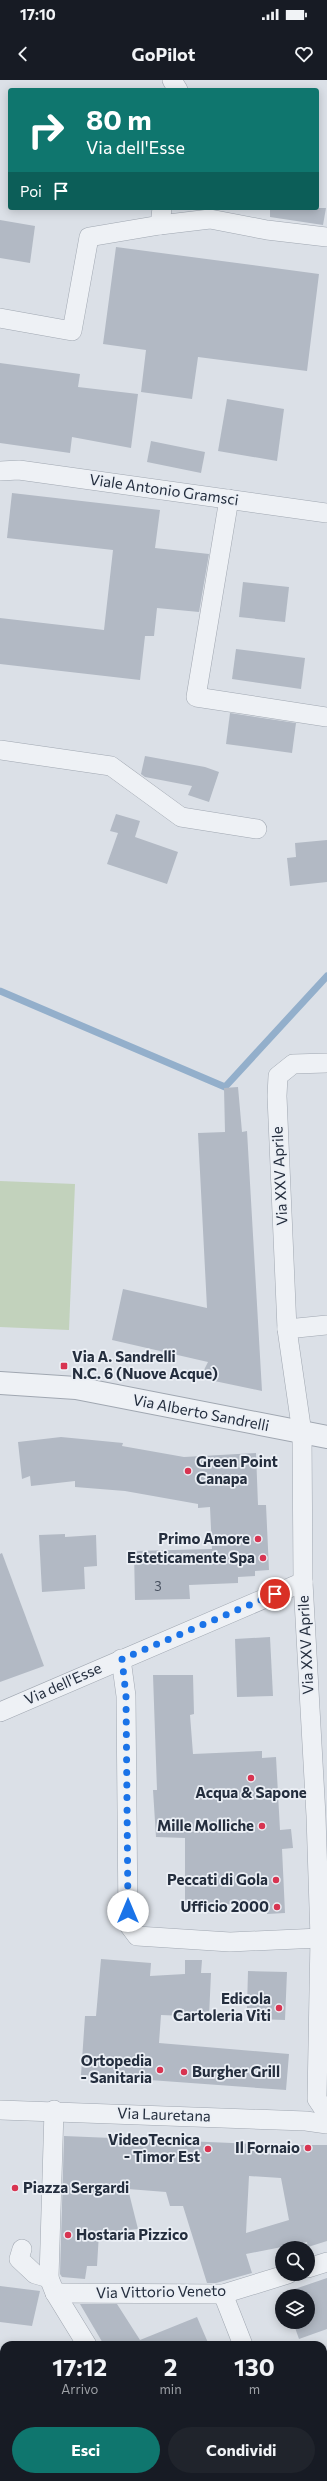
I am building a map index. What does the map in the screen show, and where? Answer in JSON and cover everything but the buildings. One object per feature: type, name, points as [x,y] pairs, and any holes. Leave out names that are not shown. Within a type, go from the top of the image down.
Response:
[{"type":"street","points":[[0,318],[72,331],[89,237],[161,216],[210,219],[267,230],[327,237]]},
{"type":"street","name":"Viale Antonio Gramsci","points":[[0,471],[19,470],[327,513]]},
{"type":"street","points":[[229,499],[196,697],[327,717]]},
{"type":"street","points":[[0,750],[111,766],[181,817],[256,829]]},
{"type":"street","name":"Via XXV Aprile","points":[[327,1063],[293,1064],[278,1076],[277,1096],[287,1329],[302,1433],[303,1582],[316,1816],[320,1938],[317,2099],[327,2114]]},
{"type":"street","points":[[287,1329],[327,1326]]},
{"type":"street","name":"Via Alberto Sandrelli","points":[[0,1383],[76,1388],[327,1437]]},
{"type":"street","name":"Via Alberto Sandrelli","points":[[0,1400],[76,1388]]},
{"type":"street","name":"Via dell'Esse","points":[[0,1712],[303,1582]]},
{"type":"street","points":[[122,1659],[126,1696],[128,1924],[137,1936],[230,1942],[320,1938]]},
{"type":"street","name":"Via Lauretana","points":[[0,2110],[54,2110],[306,2121],[327,2124]]},
{"type":"street","points":[[52,2286],[54,2110]]},
{"type":"street","points":[[22,2249],[19,2259],[28,2270],[52,2286],[85,2341]]},
{"type":"street","points":[[315,2266],[327,2262]]},
{"type":"street","name":"Via Vittorio Veneto","points":[[52,2286],[223,2294],[275,2278]]},
{"type":"street","points":[[223,2294],[241,2341]]},
{"type":"green space","points":[[0,1181],[75,1184],[69,1330],[0,1327]]},
{"type":"waterway","points":[[0,991],[225,1087],[327,976]]},
{"type":"place","name":"Via A. Sandrelli N.C. 6 (Nuove Acque)","points":[[64,1366]]},
{"type":"place","name":"Green Point Canapa","points":[[188,1471]]},
{"type":"place","name":"Primo Amore","points":[[258,1539]]},
{"type":"place","name":"Esteticamente Spa","points":[[263,1558]]},
{"type":"place","name":"Acqua & Sapone","points":[[251,1778]]},
{"type":"place","name":"Mille Molliche","points":[[262,1826]]},
{"type":"place","name":"Peccati di Gola","points":[[276,1880]]},
{"type":"place","name":"Ufficio 2000","points":[[277,1907]]},
{"type":"place","name":"Edicola Cartoleria Viti","points":[[279,2008]]},
{"type":"place","name":"Ortopedia - Sanitaria","points":[[160,2070]]},
{"type":"place","name":"Burgher Grill","points":[[184,2072]]},
{"type":"place","name":"Il Fornaio","points":[[308,2148]]},
{"type":"place","name":"VideoTecnica - Timor Est","points":[[208,2149]]},
{"type":"place","name":"Piazza Sergardi","points":[[15,2188]]},
{"type":"place","name":"Hostaria Pizzico","points":[[68,2235]]},
{"type":"route","points":[[128,1911],[129,1899],[127,1874],[129,1818],[126,1696],[122,1659],[275,1594]]}]
